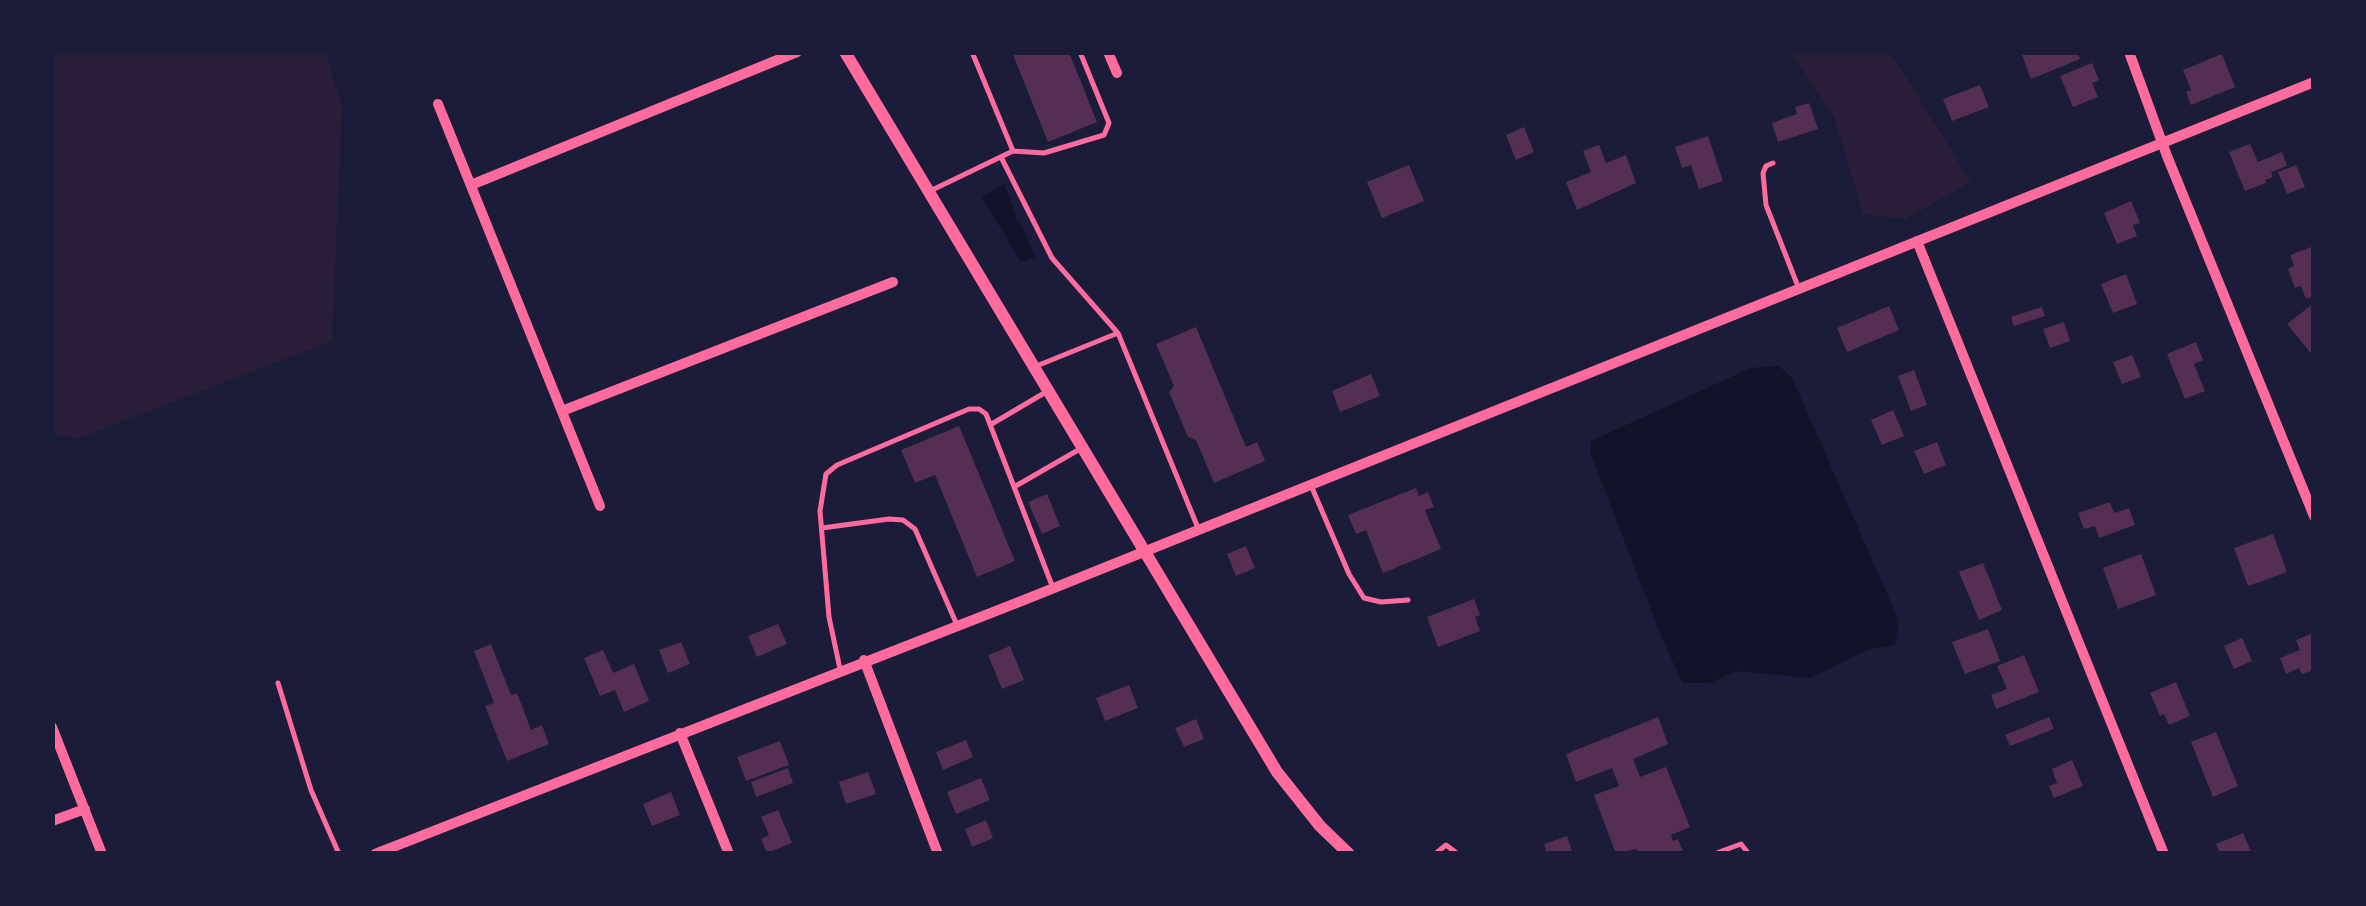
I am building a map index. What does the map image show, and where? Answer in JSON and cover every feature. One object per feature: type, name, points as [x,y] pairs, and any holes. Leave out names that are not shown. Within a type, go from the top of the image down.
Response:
[{"type":"street","points":[[471,186],[797,52]]},
{"type":"street","points":[[845,52],[1277,772],[1348,854]]},
{"type":"street","points":[[1108,52],[1117,73]]},
{"type":"street","points":[[2130,52],[2163,144],[2314,516]]},
{"type":"street","points":[[375,854],[1053,588],[2314,82]]},
{"type":"street","points":[[438,104],[600,506]]},
{"type":"street","points":[[1917,241],[2164,854]]},
{"type":"street","points":[[562,411],[893,282]]},
{"type":"street","points":[[864,660],[938,854]]},
{"type":"street","points":[[52,727],[102,854]]},
{"type":"street","points":[[680,732],[728,854]]},
{"type":"street","points":[[52,821],[84,809]]},
{"type":"lane","points":[[972,52],[1012,150]]},
{"type":"lane","points":[[927,192],[1012,150],[1044,154],[1104,136],[1109,123],[1080,52]]},
{"type":"lane","points":[[1001,156],[1052,258],[1118,333],[1198,528]]},
{"type":"lane","points":[[1774,162],[1762,173],[1766,205],[1798,288]]},
{"type":"lane","points":[[1032,368],[1118,333]]},
{"type":"lane","points":[[990,425],[1046,392]]},
{"type":"lane","points":[[840,669],[829,617],[822,528],[821,487],[826,474],[837,465],[969,410],[986,414],[1053,588]]},
{"type":"lane","points":[[1014,487],[1080,449]]},
{"type":"lane","points":[[1310,483],[1349,574],[1364,598],[1381,602],[1408,600]]},
{"type":"lane","points":[[822,528],[889,519],[903,520],[916,529],[957,625]]},
{"type":"lane","points":[[278,683],[311,790],[339,854]]},
{"type":"lane","points":[[1714,854],[1741,844],[1749,854]]},
{"type":"lane","points":[[1435,854],[1446,845],[1458,854]]},
{"type":"shaded area","points":[[53,52],[326,53],[342,107],[332,341],[79,438],[53,435]]},
{"type":"shaded area","points":[[1792,53],[1891,53],[1971,182],[1906,219],[1863,214],[1834,116]]},
{"type":"shaded area","points":[[1005,184],[1035,257],[1021,262],[982,197]]},
{"type":"shaded area","points":[[1779,366],[1792,378],[1899,621],[1895,644],[1867,650],[1810,678],[1736,671],[1710,683],[1683,683],[1590,452],[1591,441],[1751,368]]},
{"type":"building","points":[[1012,52],[1069,52],[1097,122],[1048,142]]},
{"type":"building","points":[[2021,52],[2077,52],[2080,59],[2031,79]]},
{"type":"building","points":[[2222,54],[2235,87],[2191,105],[2186,92],[2191,90],[2183,70]]},
{"type":"building","points":[[2092,63],[2099,80],[2092,83],[2098,97],[2073,107],[2060,76]]},
{"type":"building","points":[[1980,85],[1989,107],[1952,121],[1943,99]]},
{"type":"building","points":[[1809,103],[1818,129],[1778,142],[1772,123],[1797,114],[1795,107]]},
{"type":"building","points":[[1524,127],[1534,152],[1516,160],[1506,135]]},
{"type":"building","points":[[1708,136],[1723,181],[1699,189],[1691,165],[1682,168],[1675,147]]},
{"type":"building","points":[[2250,144],[2258,162],[2282,152],[2287,166],[2271,172],[2273,177],[2266,183],[2245,191],[2229,152]]},
{"type":"building","points":[[1599,145],[1606,163],[1626,155],[1636,183],[1577,210],[1566,182],[1591,172],[1583,151]]},
{"type":"building","points":[[1409,165],[1424,201],[1382,218],[1367,182]]},
{"type":"building","points":[[2296,165],[2305,187],[2287,194],[2278,172]]},
{"type":"building","points":[[2131,201],[2140,223],[2133,225],[2137,236],[2117,244],[2104,213]]},
{"type":"building","points":[[2311,247],[2314,296],[2306,299],[2301,286],[2295,288],[2288,269],[2294,266],[2290,255]]},
{"type":"building","points":[[2126,274],[2137,304],[2113,313],[2101,284]]},
{"type":"building","points":[[1889,306],[1899,330],[1847,352],[1837,328]]},
{"type":"building","points":[[2310,306],[2314,311],[2314,357],[2287,324]]},
{"type":"building","points":[[2042,307],[2045,316],[2014,326],[2011,317]]},
{"type":"building","points":[[2064,322],[2070,341],[2050,348],[2043,329]]},
{"type":"building","points":[[1196,327],[1246,447],[1257,442],[1265,461],[1214,483],[1169,392],[1174,386],[1156,344]]},
{"type":"building","points":[[2196,342],[2203,360],[2194,364],[2205,391],[2185,399],[2167,354]]},
{"type":"building","points":[[2132,355],[2141,377],[2122,384],[2113,362]]},
{"type":"building","points":[[1914,370],[1927,405],[1911,411],[1898,376]]},
{"type":"building","points":[[1371,374],[1380,396],[1340,412],[1332,391]]},
{"type":"building","points":[[1893,410],[1904,436],[1882,445],[1871,420]]},
{"type":"building","points":[[959,426],[1015,561],[977,577],[935,475],[915,483],[901,450]]},
{"type":"building","points":[[1937,442],[1946,465],[1924,474],[1914,451]]},
{"type":"building","points":[[1416,488],[1419,496],[1428,492],[1434,507],[1425,510],[1441,549],[1383,573],[1366,530],[1356,534],[1348,515]]},
{"type":"building","points":[[1047,494],[1060,526],[1042,534],[1028,502]]},
{"type":"building","points":[[2110,502],[2114,513],[2129,508],[2135,525],[2099,538],[2095,526],[2084,529],[2078,513]]},
{"type":"building","points":[[2273,534],[2287,572],[2248,586],[2234,548]]},
{"type":"building","points":[[1246,546],[1255,568],[1236,576],[1227,554]]},
{"type":"building","points":[[2141,554],[2156,595],[2118,609],[2103,568]]},
{"type":"building","points":[[1983,563],[2002,610],[1979,620],[1959,572]]},
{"type":"building","points":[[1474,599],[1480,631],[1438,647],[1427,617]]},
{"type":"building","points":[[778,624],[787,644],[757,657],[748,636]]},
{"type":"building","points":[[1988,629],[2000,661],[1965,674],[1952,642]]},
{"type":"building","points":[[2311,634],[2314,670],[2302,674],[2299,668],[2286,674],[2280,658],[2300,650],[2296,640]]},
{"type":"building","points":[[2242,638],[2252,661],[2234,669],[2224,646]]},
{"type":"building","points":[[681,642],[690,664],[668,673],[659,650]]},
{"type":"building","points":[[491,644],[511,695],[517,693],[531,730],[542,725],[549,744],[507,761],[485,706],[494,703],[474,651]]},
{"type":"building","points":[[1010,646],[1024,680],[1002,689],[988,655]]},
{"type":"building","points":[[603,650],[613,673],[634,664],[649,701],[624,712],[615,690],[600,696],[584,658]]},
{"type":"building","points":[[2024,655],[2039,692],[1996,709],[1991,695],[2007,689],[1997,666]]},
{"type":"building","points":[[2176,682],[2190,716],[2169,725],[2164,714],[2160,716],[2150,693]]},
{"type":"building","points":[[1129,685],[1138,708],[1105,721],[1096,698]]},
{"type":"building","points":[[1658,717],[1668,744],[1633,759],[1640,777],[1666,767],[1690,827],[1671,835],[1673,841],[1678,839],[1684,854],[1638,854],[1636,849],[1616,854],[1594,795],[1619,786],[1612,768],[1576,782],[1566,754]]},
{"type":"building","points":[[2049,717],[2054,729],[2010,746],[2005,735]]},
{"type":"building","points":[[1196,719],[1204,739],[1184,747],[1175,728]]},
{"type":"building","points":[[2216,732],[2238,786],[2213,797],[2191,742]]},
{"type":"building","points":[[966,740],[973,757],[943,770],[936,752]]},
{"type":"building","points":[[780,741],[789,765],[746,781],[737,757]]},
{"type":"building","points":[[2072,760],[2083,786],[2054,798],[2049,786],[2057,783],[2052,769]]},
{"type":"building","points":[[788,768],[793,783],[756,797],[751,782]]},
{"type":"building","points":[[868,772],[876,794],[846,804],[839,782]]},
{"type":"building","points":[[981,778],[990,800],[956,814],[947,792]]},
{"type":"building","points":[[671,792],[680,815],[652,826],[643,804]]},
{"type":"building","points":[[778,810],[792,843],[767,853],[761,839],[769,835],[761,817]]},
{"type":"building","points":[[986,820],[993,838],[972,847],[965,829]]},
{"type":"building","points":[[2243,833],[2252,854],[2220,854],[2216,844]]},
{"type":"building","points":[[1567,836],[1573,854],[1547,854],[1544,844]]}]
